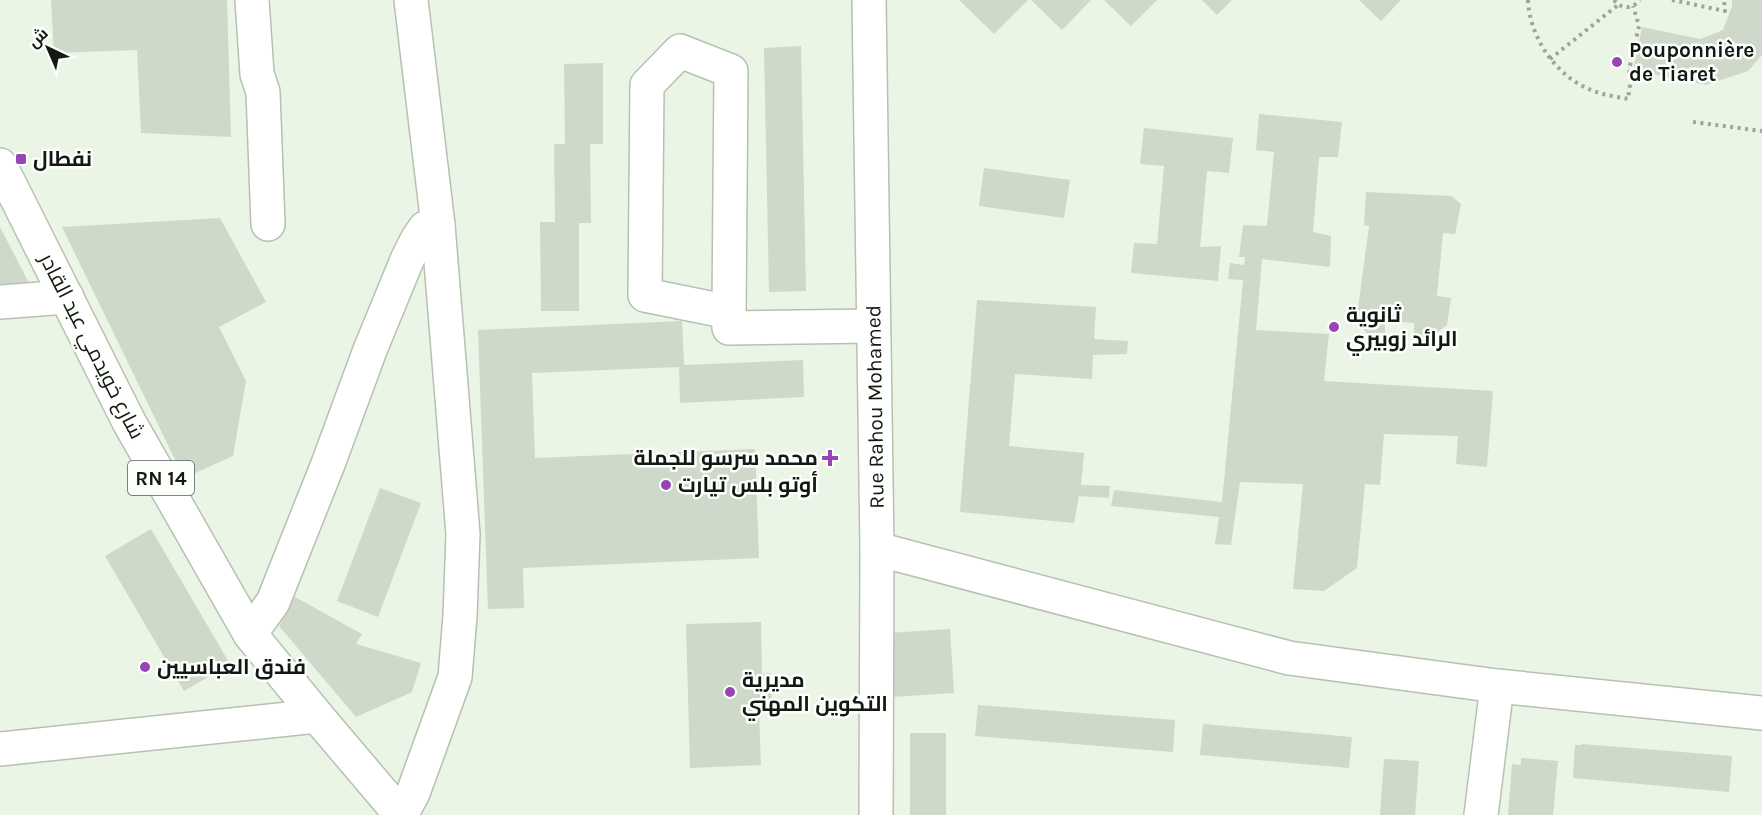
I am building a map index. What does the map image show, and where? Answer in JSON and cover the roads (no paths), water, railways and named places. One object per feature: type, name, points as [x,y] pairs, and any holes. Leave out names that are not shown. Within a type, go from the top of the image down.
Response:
[{"type":"street","points":[[252,0],[257,74],[263,92],[268,224]]},
{"type":"street","points":[[401,815],[413,793],[455,677],[463,534],[438,225],[411,0]]},
{"type":"street","name":"Rue Rahou Mohamed","points":[[869,0],[877,549],[876,815]]},
{"type":"street","points":[[729,312],[645,295],[647,85],[680,51],[731,71],[729,328],[873,326]]},
{"type":"street","name":"شارع خويدمي عبد القادر","points":[[0,165],[129,422],[250,634],[401,815]]},
{"type":"street","points":[[250,634],[273,602],[328,464],[369,350],[407,260],[425,228],[438,225]]},
{"type":"street","points":[[0,302],[67,297]]},
{"type":"street","points":[[877,549],[1288,658],[1497,686],[1762,713]]},
{"type":"street","points":[[1481,815],[1497,686]]},
{"type":"street","points":[[0,749],[317,716]]},
{"type":"place","name":"Pouponnière de Tiaret","points":[[1617,62]]},
{"type":"place","name":"نفطال","points":[[21,159]]},
{"type":"place","name":"ثانوية الرائد زوبيري","points":[[1334,327]]},
{"type":"place","name":"محمد سرسو للجملة","points":[[830,458]]},
{"type":"place","name":"أوتو بلس تيارت","points":[[666,485]]},
{"type":"place","name":"فندق العباسيين","points":[[145,667]]},
{"type":"place","name":"مديرية التكوين المهني","points":[[730,692]]}]
